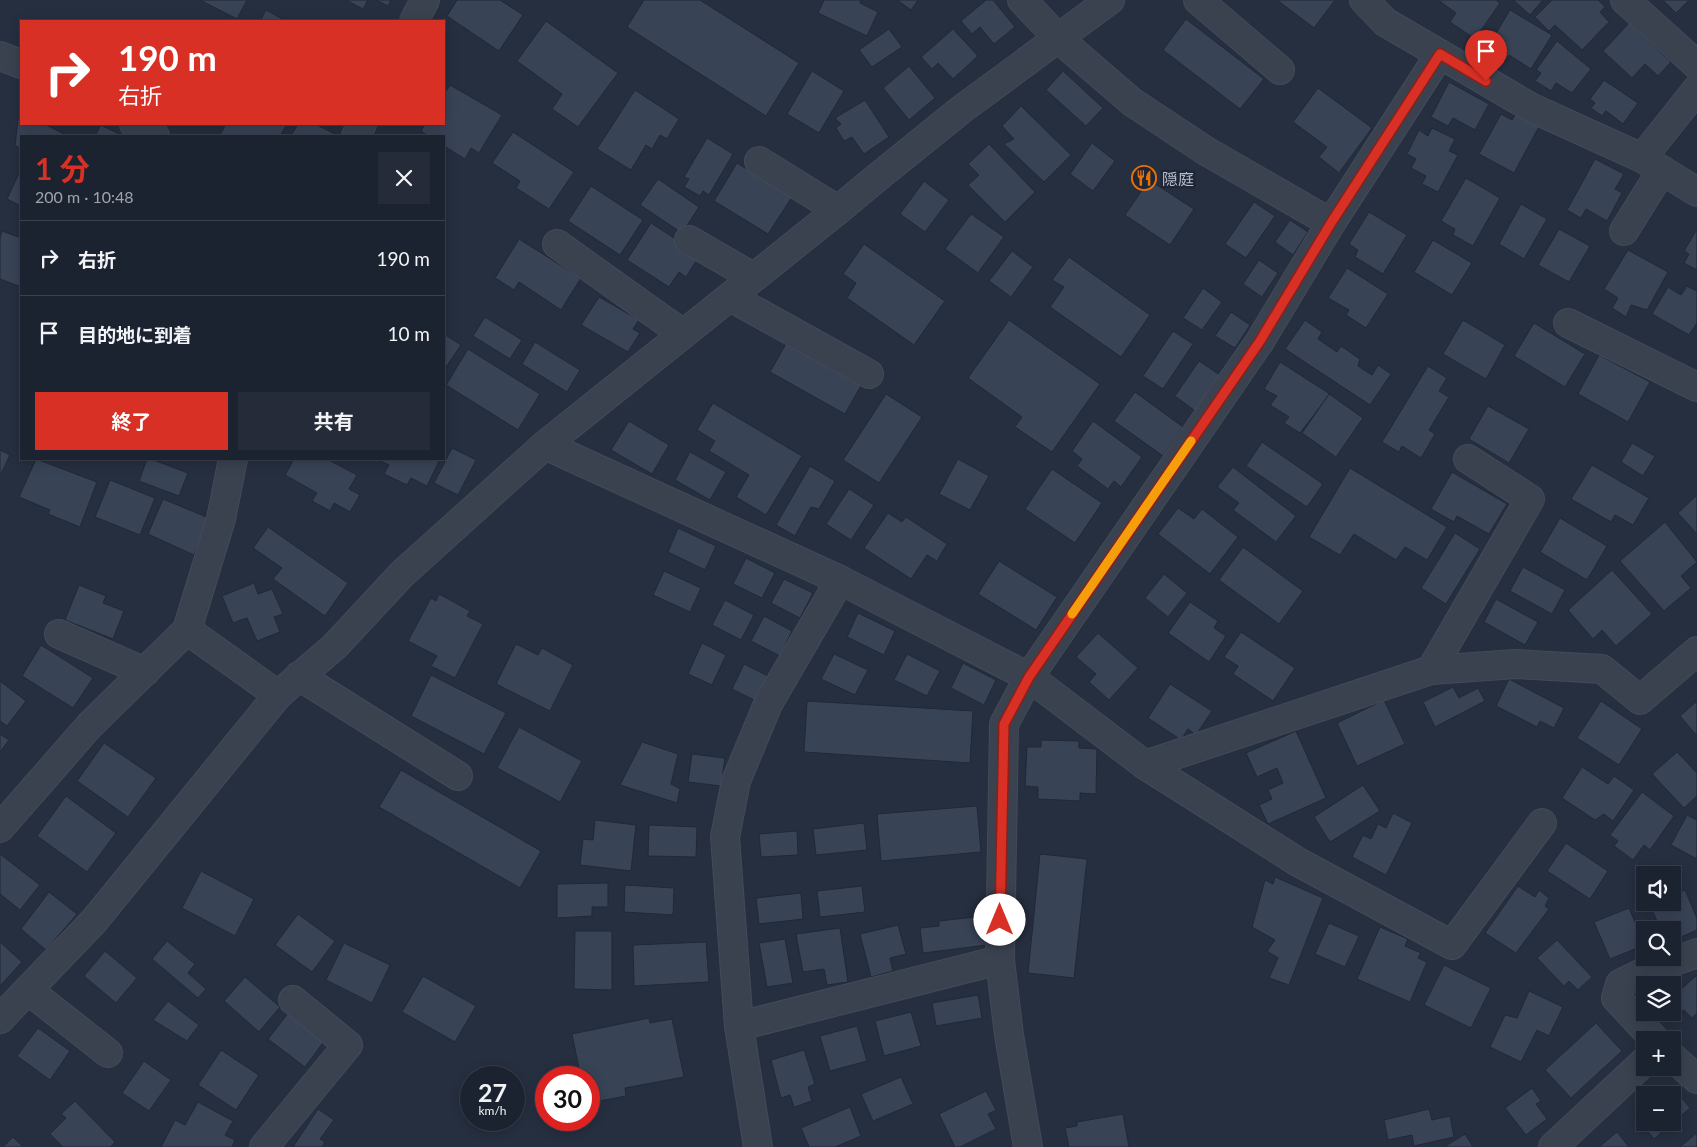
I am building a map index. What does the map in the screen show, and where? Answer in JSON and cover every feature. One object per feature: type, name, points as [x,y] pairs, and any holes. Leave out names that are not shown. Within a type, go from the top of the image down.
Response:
[{"type":"street","points":[[415,20],[425,0]]},
{"type":"street","points":[[1022,0],[1058,38],[1132,102],[1206,151],[1331,223]]},
{"type":"street","points":[[0,1019],[94,920],[278,695],[335,646],[402,574],[545,445],[730,298],[962,109],[1110,0]]},
{"type":"street","points":[[1198,0],[1280,70]]},
{"type":"street","points":[[1364,0],[1386,22],[1532,108],[1652,164],[1697,192]]},
{"type":"street","points":[[1625,0],[1697,65]]},
{"type":"street","points":[[1028,1147],[1009,1035],[1000,960],[1004,724],[1029,677],[1260,341],[1331,223],[1440,54]]},
{"type":"street","points":[[0,56],[20,64]]},
{"type":"street","points":[[1624,231],[1652,164],[1697,89]]},
{"type":"street","points":[[136,125],[153,135]]},
{"type":"street","points":[[759,161],[838,210]]},
{"type":"street","points":[[689,240],[753,278]]},
{"type":"street","points":[[557,244],[683,334]]},
{"type":"street","points":[[730,298],[869,374]]},
{"type":"street","points":[[1568,323],[1697,387]]},
{"type":"street","points":[[545,445],[840,580],[1029,677],[1145,765],[1298,862],[1452,945],[1542,823]]},
{"type":"street","points":[[1432,670],[1530,498],[1468,459]]},
{"type":"street","points":[[0,828],[90,725],[187,630],[221,519],[233,460]]},
{"type":"street","points":[[758,1147],[738,1026],[725,837],[736,781],[768,704],[840,580]]},
{"type":"street","points":[[187,630],[278,695]]},
{"type":"street","points":[[59,634],[145,672]]},
{"type":"street","points":[[1145,765],[1432,670],[1516,664],[1602,669],[1640,700],[1697,651]]},
{"type":"street","points":[[299,676],[458,776]]},
{"type":"street","points":[[1647,1031],[1616,998],[1620,984],[1644,972],[1697,953]]},
{"type":"street","points":[[738,1026],[1000,960]]},
{"type":"street","points":[[28,990],[108,1052]]},
{"type":"street","points":[[264,1147],[348,1045],[292,1000]]},
{"type":"street","points":[[1681,1065],[1697,1079]]},
{"type":"street","points":[[1553,1147],[1636,1069]]},
{"type":"building","points":[[200,0],[247,0],[237,19]]},
{"type":"building","points":[[346,0],[368,0],[363,9]]},
{"type":"building","points":[[376,0],[391,0],[388,6]]},
{"type":"building","points":[[457,0],[500,0],[523,15],[499,51],[447,16]]},
{"type":"building","points":[[644,0],[700,0],[799,63],[766,116],[627,27]]},
{"type":"building","points":[[824,0],[861,0],[860,3],[878,12],[867,36],[818,13]]},
{"type":"building","points":[[897,0],[918,0],[911,10]]},
{"type":"building","points":[[986,0],[993,0],[1015,27],[994,44],[980,27],[972,34],[961,21]]},
{"type":"building","points":[[1277,0],[1335,0],[1314,28]]},
{"type":"building","points":[[1438,0],[1496,0],[1500,3],[1475,39],[1450,22],[1456,13]]},
{"type":"building","points":[[1513,0],[1543,0],[1530,15]]},
{"type":"building","points":[[1552,0],[1598,0],[1605,7],[1600,12],[1609,22],[1582,50],[1555,25],[1549,31],[1535,17]]},
{"type":"building","points":[[1663,0],[1689,0],[1676,13]]},
{"type":"building","points":[[266,10],[284,20],[261,20]]},
{"type":"building","points":[[1510,10],[1552,35],[1531,69],[1509,55],[1505,61],[1491,53],[1498,42],[1493,38]]},
{"type":"building","points":[[1186,19],[1264,79],[1240,109],[1163,50]]},
{"type":"building","points":[[546,21],[618,73],[578,127],[552,109],[562,94],[517,61]]},
{"type":"building","points":[[1629,23],[1671,62],[1658,76],[1645,64],[1632,78],[1603,51]]},
{"type":"building","points":[[889,29],[902,47],[872,67],[859,50]]},
{"type":"building","points":[[953,29],[978,56],[953,79],[938,63],[932,69],[921,57]]},
{"type":"building","points":[[1557,41],[1591,69],[1572,93],[1556,83],[1551,91],[1535,81],[1541,73],[1536,70]]},
{"type":"building","points":[[909,66],[935,98],[909,120],[883,88]]},
{"type":"building","points":[[812,71],[844,91],[819,133],[787,114]]},
{"type":"building","points":[[1063,71],[1103,108],[1086,126],[1046,90]]},
{"type":"building","points":[[1604,80],[1638,103],[1623,124],[1606,111],[1602,116],[1591,108],[1595,103],[1590,99]]},
{"type":"building","points":[[1449,82],[1489,104],[1475,130],[1453,118],[1448,126],[1431,117]]},
{"type":"building","points":[[450,85],[502,115],[479,153],[471,148],[465,159],[445,147],[445,135],[427,135],[421,131],[424,125],[445,125],[445,92]]},
{"type":"building","points":[[1318,88],[1372,128],[1339,173],[1319,157],[1327,147],[1293,122]]},
{"type":"building","points":[[635,90],[679,119],[667,139],[660,135],[652,149],[646,145],[631,170],[597,149]]},
{"type":"building","points":[[865,100],[889,137],[864,154],[852,137],[844,141],[836,128],[841,124],[835,118]]},
{"type":"building","points":[[20,102],[20,125],[46,125],[66,135],[20,135],[20,148],[15,146]]},
{"type":"building","points":[[1021,106],[1071,155],[1044,182],[1004,144],[1014,139],[1002,126]]},
{"type":"building","points":[[1518,110],[1541,123],[1514,173],[1479,154],[1501,114],[1512,120]]},
{"type":"building","points":[[101,125],[121,135],[96,135]]},
{"type":"building","points":[[225,125],[286,125],[281,135],[220,135]]},
{"type":"building","points":[[297,125],[317,125],[337,135],[292,135]]},
{"type":"building","points":[[1432,128],[1455,139],[1449,151],[1458,155],[1438,192],[1422,184],[1426,176],[1411,168],[1416,159],[1407,154],[1419,130],[1428,136]]},
{"type":"building","points":[[513,132],[574,172],[549,209],[516,188],[520,181],[492,163]]},
{"type":"building","points":[[707,138],[733,154],[709,195],[703,191],[700,196],[684,187],[689,179],[684,177]]},
{"type":"building","points":[[1092,143],[1115,161],[1093,191],[1070,174]]},
{"type":"building","points":[[989,144],[1035,192],[1005,222],[968,185],[979,175],[968,164]]},
{"type":"building","points":[[1595,159],[1624,174],[1615,189],[1622,193],[1607,221],[1586,209],[1581,218],[1567,210]]},
{"type":"building","points":[[737,163],[792,197],[768,234],[714,201]]},
{"type":"building","points":[[20,171],[20,206],[7,199]]},
{"type":"building","points":[[1466,178],[1500,198],[1473,246],[1453,235],[1455,229],[1441,221]]},
{"type":"building","points":[[658,179],[699,207],[682,233],[640,205]]},
{"type":"building","points":[[1149,180],[1194,209],[1170,245],[1125,215]]},
{"type":"building","points":[[924,181],[949,200],[925,232],[900,214]]},
{"type":"building","points":[[591,186],[643,220],[620,255],[568,221]]},
{"type":"building","points":[[1254,202],[1275,216],[1246,258],[1225,244]]},
{"type":"building","points":[[1521,204],[1547,219],[1524,259],[1499,244]]},
{"type":"building","points":[[1369,212],[1407,235],[1383,274],[1355,257],[1358,250],[1349,244]]},
{"type":"building","points":[[971,214],[1004,237],[978,273],[945,249]]},
{"type":"building","points":[[1290,220],[1308,232],[1293,255],[1275,242]]},
{"type":"building","points":[[651,223],[700,255],[686,277],[679,272],[669,287],[627,260]]},
{"type":"building","points":[[1559,229],[1590,246],[1569,282],[1538,265]]},
{"type":"building","points":[[1697,229],[1697,270],[1684,263],[1689,254],[1684,251]]},
{"type":"building","points":[[2,231],[20,238],[20,287],[0,279],[0,238]]},
{"type":"building","points":[[519,239],[581,278],[561,310],[519,282],[514,290],[495,278]]},
{"type":"building","points":[[1433,240],[1472,263],[1452,295],[1414,272]]},
{"type":"building","points":[[864,244],[945,301],[914,345],[847,298],[856,283],[843,274]]},
{"type":"building","points":[[1628,250],[1668,272],[1647,310],[1631,305],[1626,317],[1612,308],[1618,298],[1604,289]]},
{"type":"building","points":[[1012,251],[1033,267],[1011,297],[989,281]]},
{"type":"building","points":[[1069,257],[1150,315],[1121,357],[1050,307],[1064,287],[1052,280]]},
{"type":"building","points":[[1259,260],[1278,273],[1262,297],[1243,284]]},
{"type":"building","points":[[1347,268],[1388,294],[1366,328],[1346,315],[1349,310],[1328,298]]},
{"type":"building","points":[[1687,286],[1697,291],[1697,323],[1689,335],[1652,314],[1668,287],[1681,295]]},
{"type":"building","points":[[1203,288],[1222,302],[1202,330],[1183,318]]},
{"type":"building","points":[[599,297],[639,320],[633,329],[640,333],[628,352],[581,325]]},
{"type":"building","points":[[1231,312],[1250,325],[1235,348],[1215,336]]},
{"type":"building","points":[[485,317],[522,340],[510,359],[473,336]]},
{"type":"building","points":[[1009,320],[1100,384],[1052,452],[1015,427],[1022,417],[968,378]]},
{"type":"building","points":[[1305,320],[1322,332],[1318,339],[1337,352],[1341,346],[1360,359],[1358,366],[1372,375],[1378,365],[1391,374],[1370,405],[1285,349]]},
{"type":"building","points":[[1463,320],[1505,345],[1486,379],[1443,354]]},
{"type":"building","points":[[1534,323],[1585,354],[1565,387],[1514,356]]},
{"type":"building","points":[[1173,331],[1193,344],[1163,389],[1143,376]]},
{"type":"building","points":[[445,335],[461,345],[445,369]]},
{"type":"building","points":[[535,342],[580,370],[567,392],[522,364]]},
{"type":"building","points":[[787,342],[862,384],[845,414],[770,372]]},
{"type":"building","points":[[468,349],[540,394],[518,430],[446,385]]},
{"type":"building","points":[[1599,355],[1650,382],[1628,422],[1578,394]]},
{"type":"building","points":[[1199,361],[1220,375],[1195,411],[1175,396]]},
{"type":"building","points":[[1280,362],[1330,394],[1300,433],[1284,423],[1289,417],[1270,405],[1277,396],[1264,389]]},
{"type":"building","points":[[1428,366],[1447,378],[1439,391],[1449,397],[1429,430],[1435,434],[1421,458],[1402,446],[1399,452],[1382,442]]},
{"type":"building","points":[[1135,392],[1183,427],[1163,456],[1114,421]]},
{"type":"building","points":[[886,394],[922,417],[879,483],[843,460]]},
{"type":"building","points":[[1329,394],[1363,418],[1336,457],[1302,433]]},
{"type":"building","points":[[713,403],[802,456],[766,515],[736,497],[749,475],[709,451],[715,441],[697,430]]},
{"type":"building","points":[[1488,406],[1529,429],[1509,463],[1469,439]]},
{"type":"building","points":[[629,421],[669,445],[652,474],[611,450]]},
{"type":"building","points":[[1093,421],[1142,457],[1121,487],[1114,481],[1108,489],[1077,466],[1082,459],[1072,451]]},
{"type":"building","points":[[1262,442],[1323,484],[1307,507],[1246,466]]},
{"type":"building","points":[[1632,443],[1655,456],[1643,476],[1621,462]]},
{"type":"building","points":[[452,448],[476,460],[458,495],[434,483]]},
{"type":"building","points":[[0,450],[10,455],[0,476]]},
{"type":"building","points":[[690,452],[726,472],[710,500],[675,480]]},
{"type":"building","points":[[958,459],[989,476],[970,510],[939,494]]},
{"type":"building","points":[[36,460],[97,482],[80,527],[48,514],[50,510],[19,497]]},
{"type":"building","points":[[147,460],[154,460],[188,473],[179,496],[139,481]]},
{"type":"building","points":[[293,460],[329,460],[357,475],[349,489],[360,495],[350,512],[334,503],[330,511],[312,501],[317,493],[285,475]]},
{"type":"building","points":[[378,460],[440,460],[427,486],[411,478],[407,485],[384,474],[389,465]]},
{"type":"building","points":[[1592,465],[1649,498],[1633,525],[1615,515],[1611,522],[1571,499]]},
{"type":"building","points":[[810,466],[835,481],[819,509],[811,507],[795,536],[776,525]]},
{"type":"building","points":[[1233,467],[1296,516],[1276,542],[1233,510],[1239,503],[1217,487]]},
{"type":"building","points":[[1350,468],[1447,527],[1427,560],[1405,547],[1396,560],[1354,534],[1340,555],[1309,537]]},
{"type":"building","points":[[1052,469],[1102,503],[1075,543],[1025,509]]},
{"type":"building","points":[[1452,472],[1507,504],[1489,534],[1457,516],[1454,522],[1431,509]]},
{"type":"building","points":[[110,480],[155,498],[140,535],[95,517]]},
{"type":"building","points":[[849,489],[874,505],[851,540],[826,524]]},
{"type":"building","points":[[1697,497],[1697,534],[1678,513]]},
{"type":"building","points":[[163,499],[209,518],[194,555],[148,534]]},
{"type":"building","points":[[1178,508],[1194,519],[1202,509],[1238,537],[1210,574],[1158,534]]},
{"type":"building","points":[[888,513],[902,522],[906,517],[947,544],[937,561],[927,555],[911,579],[864,548]]},
{"type":"building","points":[[1560,518],[1607,546],[1587,580],[1540,552]]},
{"type":"building","points":[[1665,522],[1697,562],[1681,576],[1691,588],[1664,611],[1620,561]]},
{"type":"building","points":[[268,527],[348,583],[325,616],[273,579],[282,568],[253,548]]},
{"type":"building","points":[[678,528],[716,546],[705,570],[668,552]]},
{"type":"building","points":[[1455,533],[1480,549],[1446,604],[1421,588]]},
{"type":"building","points":[[1243,547],[1303,591],[1279,624],[1219,580]]},
{"type":"building","points":[[746,558],[775,573],[762,598],[733,584]]},
{"type":"building","points":[[999,561],[1057,597],[1036,630],[978,594]]},
{"type":"building","points":[[1523,567],[1565,590],[1552,614],[1510,591]]},
{"type":"building","points":[[1612,570],[1652,614],[1616,646],[1602,630],[1593,639],[1568,610]]},
{"type":"building","points":[[664,571],[701,588],[690,612],[653,595]]},
{"type":"building","points":[[1164,574],[1187,593],[1168,617],[1145,598]]},
{"type":"building","points":[[784,579],[813,593],[800,618],[771,603]]},
{"type":"building","points":[[254,583],[258,594],[272,589],[283,614],[274,617],[280,632],[257,641],[247,618],[233,623],[222,596]]},
{"type":"building","points":[[79,585],[106,596],[103,603],[124,611],[113,639],[65,620]]},
{"type":"building","points":[[439,594],[470,611],[467,616],[483,624],[455,678],[431,666],[437,656],[408,641],[431,598],[436,601]]},
{"type":"building","points":[[1496,599],[1538,622],[1525,645],[1484,622]]},
{"type":"building","points":[[725,600],[754,615],[741,640],[712,625]]},
{"type":"building","points":[[1190,602],[1218,621],[1214,628],[1226,636],[1209,662],[1168,633]]},
{"type":"building","points":[[858,613],[895,631],[884,655],[847,637]]},
{"type":"building","points":[[764,616],[792,631],[780,656],[751,641]]},
{"type":"building","points":[[1241,632],[1295,668],[1273,701],[1233,674],[1238,666],[1224,657]]},
{"type":"building","points":[[1098,633],[1138,668],[1109,700],[1089,682],[1096,674],[1076,657]]},
{"type":"building","points":[[702,643],[726,655],[712,685],[688,674]]},
{"type":"building","points":[[516,644],[538,655],[542,648],[573,665],[550,711],[496,684]]},
{"type":"building","points":[[41,645],[93,678],[73,708],[22,676]]},
{"type":"building","points":[[834,654],[868,670],[855,695],[821,679]]},
{"type":"building","points":[[907,654],[940,671],[927,696],[894,680]]},
{"type":"building","points":[[963,663],[996,680],[984,705],[951,688]]},
{"type":"building","points":[[744,664],[768,676],[756,701],[732,689]]},
{"type":"building","points":[[431,675],[506,713],[484,754],[411,716]]},
{"type":"building","points":[[1509,679],[1564,708],[1554,728],[1540,721],[1537,727],[1496,706]]},
{"type":"building","points":[[0,681],[26,701],[7,726],[0,721]]},
{"type":"building","points":[[1170,684],[1212,711],[1196,735],[1188,729],[1181,740],[1148,718]]},
{"type":"building","points":[[1453,687],[1459,698],[1478,688],[1485,701],[1435,727],[1423,702]]},
{"type":"building","points":[[1384,700],[1405,744],[1357,766],[1337,723]]},
{"type":"building","points":[[807,701],[973,711],[970,763],[804,752]]},
{"type":"building","points":[[1601,701],[1642,729],[1619,765],[1577,738]]},
{"type":"building","points":[[1697,701],[1697,736],[1680,716]]},
{"type":"building","points":[[519,727],[582,761],[560,802],[497,768]]},
{"type":"building","points":[[1296,731],[1326,798],[1268,824],[1259,805],[1272,799],[1268,790],[1283,783],[1277,768],[1257,777],[1246,753]]},
{"type":"building","points":[[0,734],[9,740],[0,752]]},
{"type":"building","points":[[1041,740],[1079,741],[1079,748],[1097,749],[1096,794],[1080,793],[1080,801],[1038,799],[1038,787],[1025,786],[1027,747],[1041,747]]},
{"type":"building","points":[[642,742],[678,754],[671,784],[680,789],[677,803],[620,785]]},
{"type":"building","points":[[104,743],[156,778],[128,817],[77,781]]},
{"type":"building","points":[[1677,752],[1697,773],[1697,796],[1684,808],[1652,774]]},
{"type":"building","points":[[692,754],[725,758],[721,786],[688,782]]},
{"type":"building","points":[[1582,767],[1608,784],[1614,776],[1634,790],[1613,821],[1604,814],[1595,820],[1562,798]]},
{"type":"building","points":[[401,770],[541,851],[520,888],[379,807]]},
{"type":"building","points":[[1363,785],[1380,811],[1330,842],[1314,817]]},
{"type":"building","points":[[1642,792],[1674,816],[1650,850],[1644,845],[1633,860],[1614,846],[1618,841],[1610,835]]},
{"type":"building","points":[[66,796],[116,833],[87,872],[37,836]]},
{"type":"building","points":[[977,806],[981,852],[881,861],[877,814]]},
{"type":"building","points":[[1393,813],[1412,823],[1386,875],[1352,857],[1363,835],[1371,839],[1378,824],[1386,828]]},
{"type":"building","points":[[1687,815],[1697,820],[1697,859],[1671,845]]},
{"type":"building","points":[[595,820],[636,825],[631,871],[580,865],[583,839],[593,840]]},
{"type":"building","points":[[864,823],[867,850],[816,855],[813,829]]},
{"type":"building","points":[[649,825],[697,827],[696,857],[648,856]]},
{"type":"building","points":[[797,831],[798,855],[761,857],[759,834]]},
{"type":"building","points":[[1566,843],[1608,871],[1590,899],[1547,871]]},
{"type":"building","points":[[0,854],[40,885],[20,910],[0,894]]},
{"type":"building","points":[[1040,854],[1087,859],[1074,978],[1028,973]]},
{"type":"building","points":[[201,871],[254,899],[235,936],[182,908]]},
{"type":"building","points":[[1275,877],[1323,898],[1289,985],[1269,978],[1278,958],[1267,951],[1275,940],[1252,927],[1265,880],[1273,884]]},
{"type":"building","points":[[608,883],[608,907],[592,907],[592,916],[557,918],[557,884]]},
{"type":"building","points":[[625,885],[674,888],[673,915],[624,912]]},
{"type":"building","points":[[862,886],[865,912],[820,917],[817,891]]},
{"type":"building","points":[[1518,886],[1535,897],[1539,890],[1549,898],[1545,906],[1549,909],[1516,953],[1485,933]]},
{"type":"building","points":[[1685,890],[1697,918],[1697,930],[1681,937],[1681,921],[1657,921],[1653,911],[1681,911],[1681,892]]},
{"type":"building","points":[[49,892],[77,914],[46,950],[21,929]]},
{"type":"building","points":[[801,893],[803,919],[759,924],[756,898]]},
{"type":"building","points":[[1629,908],[1636,924],[1636,949],[1610,959],[1594,922]]},
{"type":"building","points":[[298,914],[335,941],[312,972],[275,945]]},
{"type":"building","points":[[984,916],[987,945],[923,953],[920,928],[939,926],[939,921]]},
{"type":"building","points":[[1329,923],[1359,936],[1345,967],[1315,954]]},
{"type":"building","points":[[898,925],[906,954],[890,958],[893,971],[871,977],[860,934]]},
{"type":"building","points":[[1380,927],[1408,939],[1405,946],[1421,953],[1418,958],[1427,962],[1410,1002],[1357,979]]},
{"type":"building","points":[[840,928],[848,982],[827,985],[824,969],[803,972],[796,934]]},
{"type":"building","points":[[575,931],[612,931],[612,990],[574,989]]},
{"type":"building","points":[[785,939],[793,983],[767,987],[759,943]]},
{"type":"building","points":[[1557,940],[1592,977],[1578,990],[1569,981],[1564,986],[1537,958]]},
{"type":"building","points":[[167,941],[195,964],[188,973],[206,989],[198,998],[152,959]]},
{"type":"building","points":[[0,942],[22,962],[0,986]]},
{"type":"building","points":[[706,942],[709,982],[634,986],[633,945]]},
{"type":"building","points":[[344,943],[390,965],[372,1003],[326,980]]},
{"type":"building","points":[[105,951],[137,978],[116,1003],[84,976]]},
{"type":"building","points":[[1444,965],[1491,988],[1471,1028],[1424,1005]]},
{"type":"building","points":[[1697,975],[1697,1013],[1692,1018],[1684,1010],[1681,1012],[1681,989]]},
{"type":"building","points":[[423,976],[476,1006],[455,1042],[402,1012]]},
{"type":"building","points":[[245,977],[280,1007],[259,1032],[224,1001]]},
{"type":"building","points":[[1529,991],[1563,1007],[1549,1036],[1537,1030],[1521,1062],[1490,1047],[1505,1015],[1517,1018]]},
{"type":"building","points":[[978,995],[982,1018],[936,1026],[932,1003]]},
{"type":"building","points":[[168,1001],[199,1025],[187,1041],[153,1020]]},
{"type":"building","points":[[289,1012],[325,1040],[305,1067],[268,1039]]},
{"type":"building","points":[[911,1012],[921,1046],[884,1056],[875,1021]]},
{"type":"building","points":[[649,1018],[650,1023],[672,1019],[684,1077],[625,1088],[626,1096],[600,1101],[600,1066],[579,1066],[572,1034]]},
{"type":"building","points":[[1596,1023],[1622,1051],[1571,1098],[1545,1070]]},
{"type":"building","points":[[857,1026],[867,1061],[830,1071],[820,1036]]},
{"type":"building","points":[[38,1028],[70,1051],[50,1080],[17,1056]]},
{"type":"building","points":[[221,1050],[259,1075],[236,1110],[198,1085]]},
{"type":"building","points":[[804,1050],[815,1084],[808,1087],[812,1101],[794,1107],[790,1095],[781,1098],[771,1060]]},
{"type":"building","points":[[144,1061],[171,1080],[149,1111],[122,1093]]},
{"type":"building","points":[[901,1077],[913,1104],[873,1121],[861,1094]]},
{"type":"building","points":[[1532,1088],[1541,1101],[1536,1104],[1547,1119],[1526,1135],[1505,1108]]},
{"type":"building","points":[[986,1091],[996,1110],[988,1114],[996,1129],[960,1147],[955,1147],[939,1114]]},
{"type":"building","points":[[1681,1097],[1690,1108],[1681,1116]]},
{"type":"building","points":[[75,1101],[115,1142],[110,1147],[63,1147],[50,1134],[66,1118],[61,1114]]},
{"type":"building","points":[[198,1102],[233,1121],[225,1135],[235,1140],[232,1147],[161,1147],[175,1120],[185,1125]]},
{"type":"building","points":[[850,1107],[861,1136],[835,1147],[809,1147],[801,1128]]},
{"type":"building","points":[[318,1109],[334,1120],[320,1139],[325,1142],[322,1147],[293,1147]]},
{"type":"building","points":[[1429,1109],[1432,1120],[1450,1116],[1454,1137],[1414,1146],[1412,1135],[1388,1140],[1384,1120]]},
{"type":"building","points":[[1123,1114],[1129,1147],[1069,1147],[1065,1128],[1077,1126],[1077,1122]]},
{"type":"building","points":[[1647,1131],[1663,1131],[1654,1139]]},
{"type":"building","points":[[1617,1132],[1629,1147],[1599,1147]]},
{"type":"building","points":[[1697,1133],[1697,1147],[1680,1147]]},
{"type":"building","points":[[1465,1134],[1473,1147],[1444,1147]]},
{"type":"building","points":[[13,1137],[23,1147],[3,1147]]},
{"type":"slow traffic","points":[[1072,614],[1191,441]]},
{"type":"place","name":"隠庭","points":[[1144,178]]},
{"type":"route","points":[[1000,920],[1004,724],[1029,677],[1260,341],[1331,223],[1440,54],[1486,81]]}]
